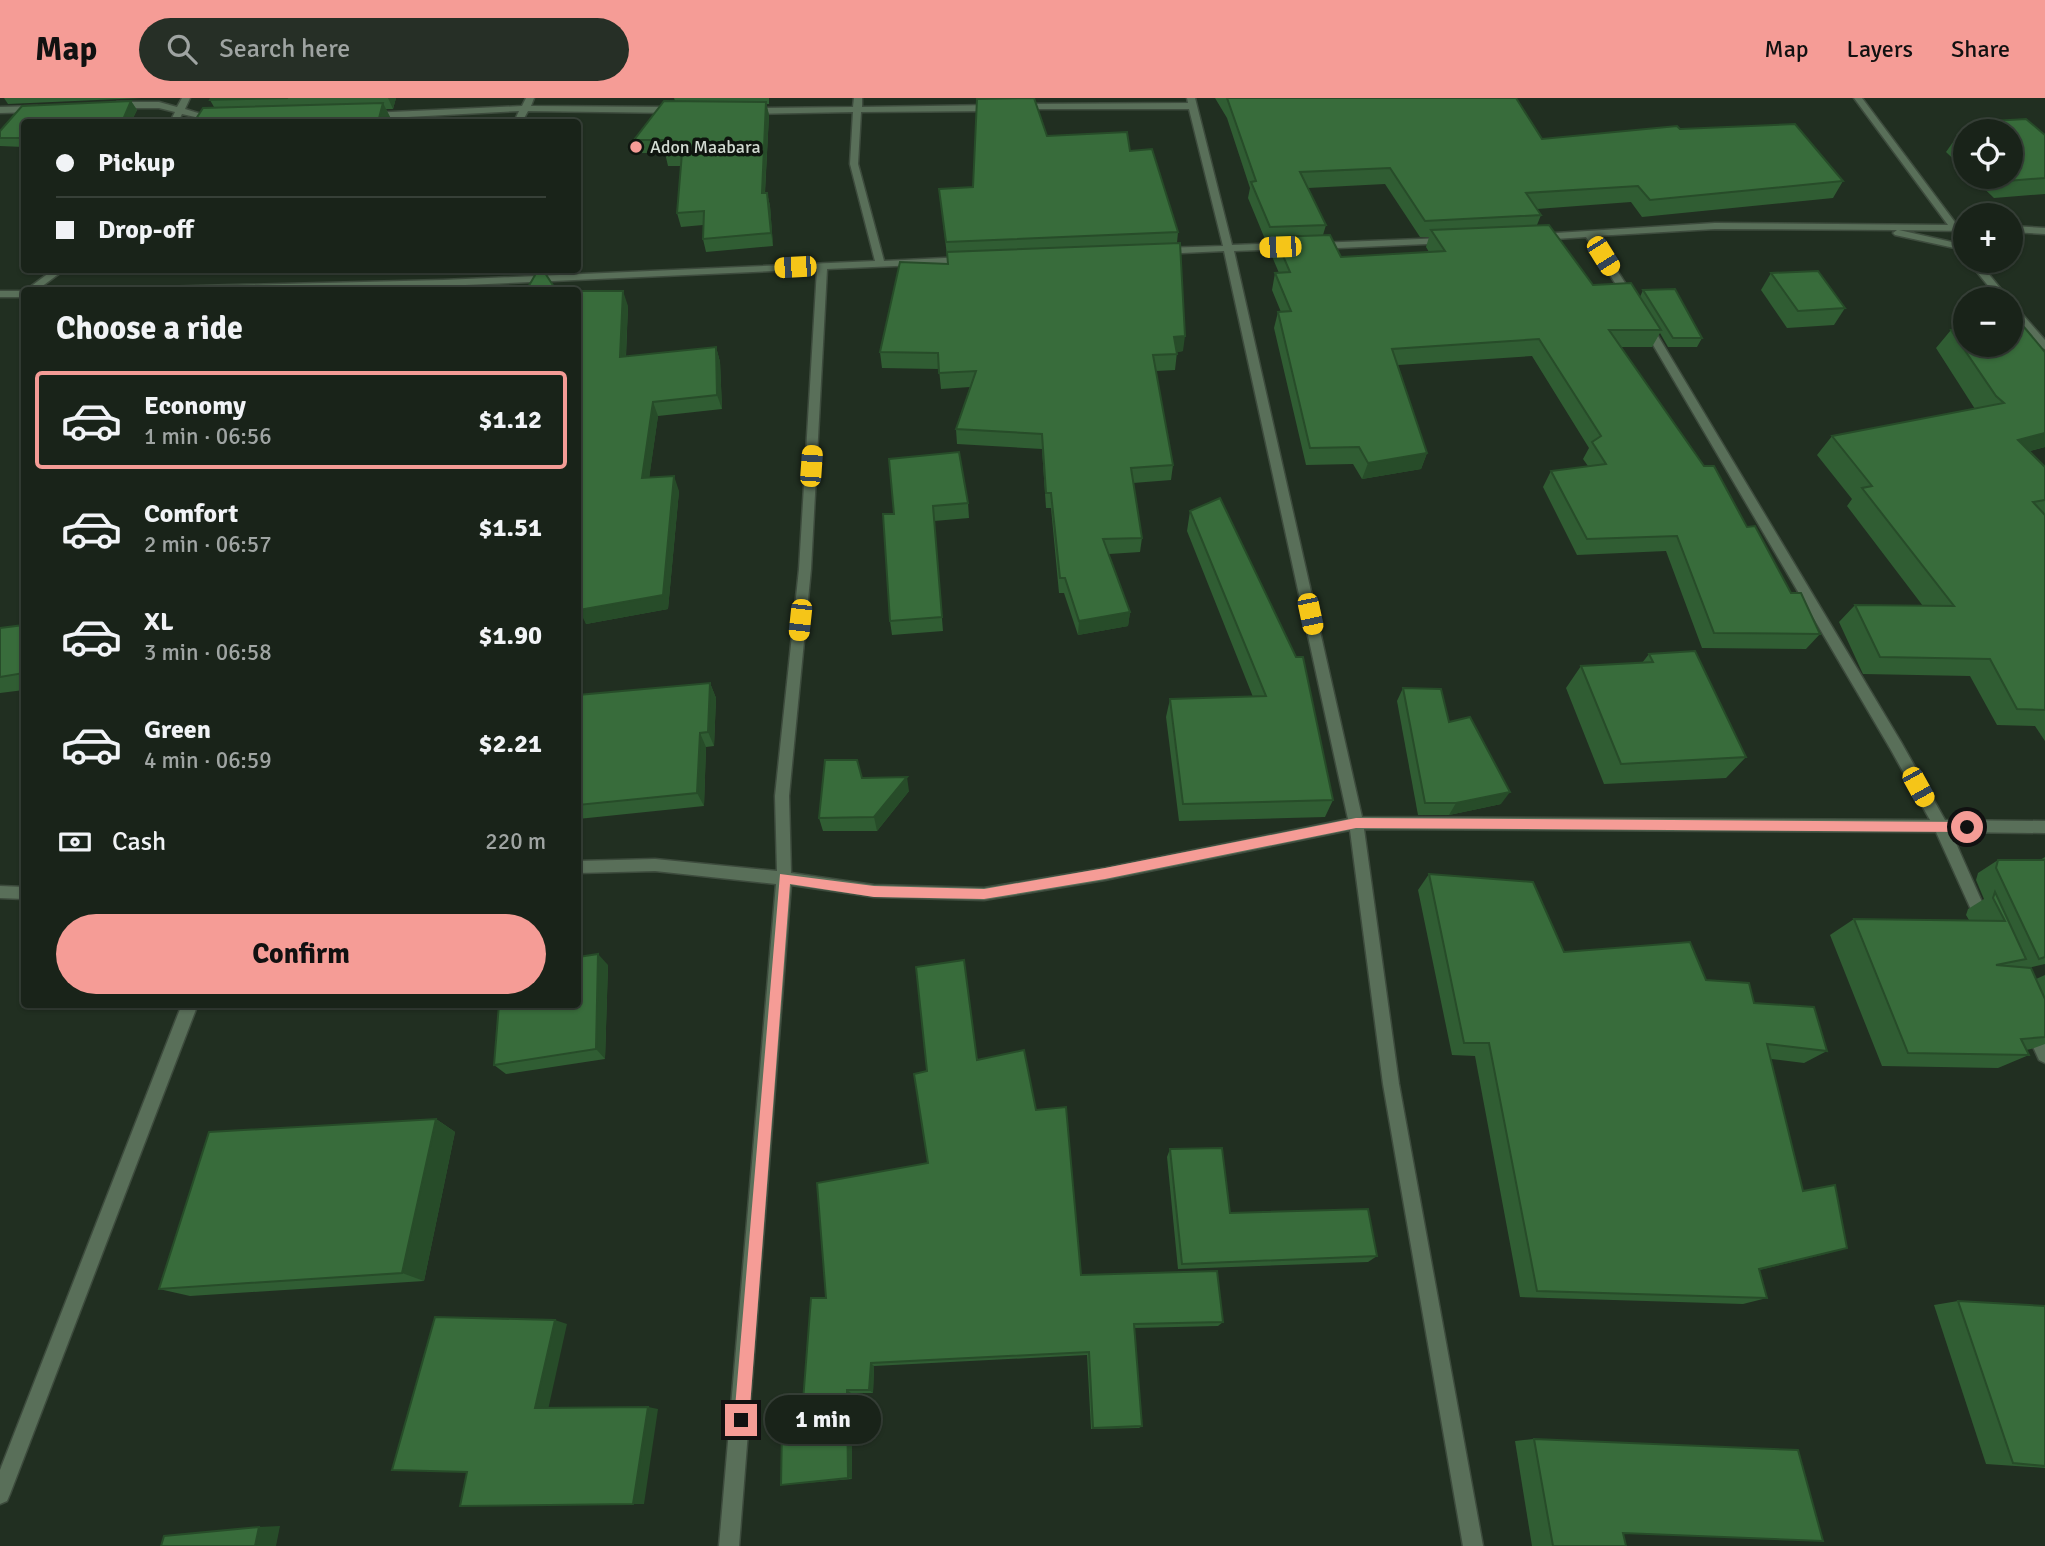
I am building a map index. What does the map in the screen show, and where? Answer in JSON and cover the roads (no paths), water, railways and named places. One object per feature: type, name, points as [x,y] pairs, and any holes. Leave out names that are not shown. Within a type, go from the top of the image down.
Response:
[{"type":"street","points":[[175,119],[186,98]]},
{"type":"street","points":[[520,119],[530,98]]},
{"type":"street","points":[[858,98],[854,164],[880,264]]},
{"type":"street","points":[[1858,98],[1953,219]]},
{"type":"street","points":[[745,111],[1192,102],[1228,248],[1356,823],[1391,1084],[1474,1546]]},
{"type":"street","points":[[104,106],[143,104],[221,119]]},
{"type":"street","points":[[0,110],[52,108]]},
{"type":"street","points":[[365,116],[525,108],[687,111]]},
{"type":"street","points":[[1525,238],[1715,226],[1953,228]]},
{"type":"street","points":[[1865,227],[1953,245]]},
{"type":"street","points":[[2023,230],[2045,231]]},
{"type":"street","points":[[1589,234],[1687,389],[1941,827],[1988,931]]},
{"type":"street","points":[[1310,246],[1459,241]]},
{"type":"street","points":[[1145,252],[1296,246]]},
{"type":"street","points":[[441,287],[977,259]]},
{"type":"street","points":[[729,1546],[784,878],[782,796],[805,569],[822,266]]},
{"type":"street","points":[[35,287],[55,273]]},
{"type":"street","points":[[1983,273],[1994,287]]},
{"type":"street","points":[[0,294],[21,294]]},
{"type":"street","points":[[2023,321],[2045,346]]},
{"type":"street","points":[[581,867],[655,865],[784,878],[874,891],[984,894],[1105,874],[1356,823],[2045,827]]},
{"type":"street","points":[[0,892],[21,892]]},
{"type":"street","points":[[0,1494],[188,1008]]},
{"type":"street","points":[[2026,1013],[2045,1055]]},
{"type":"place","name":"Adon Maabara","points":[[636,147]]}]
